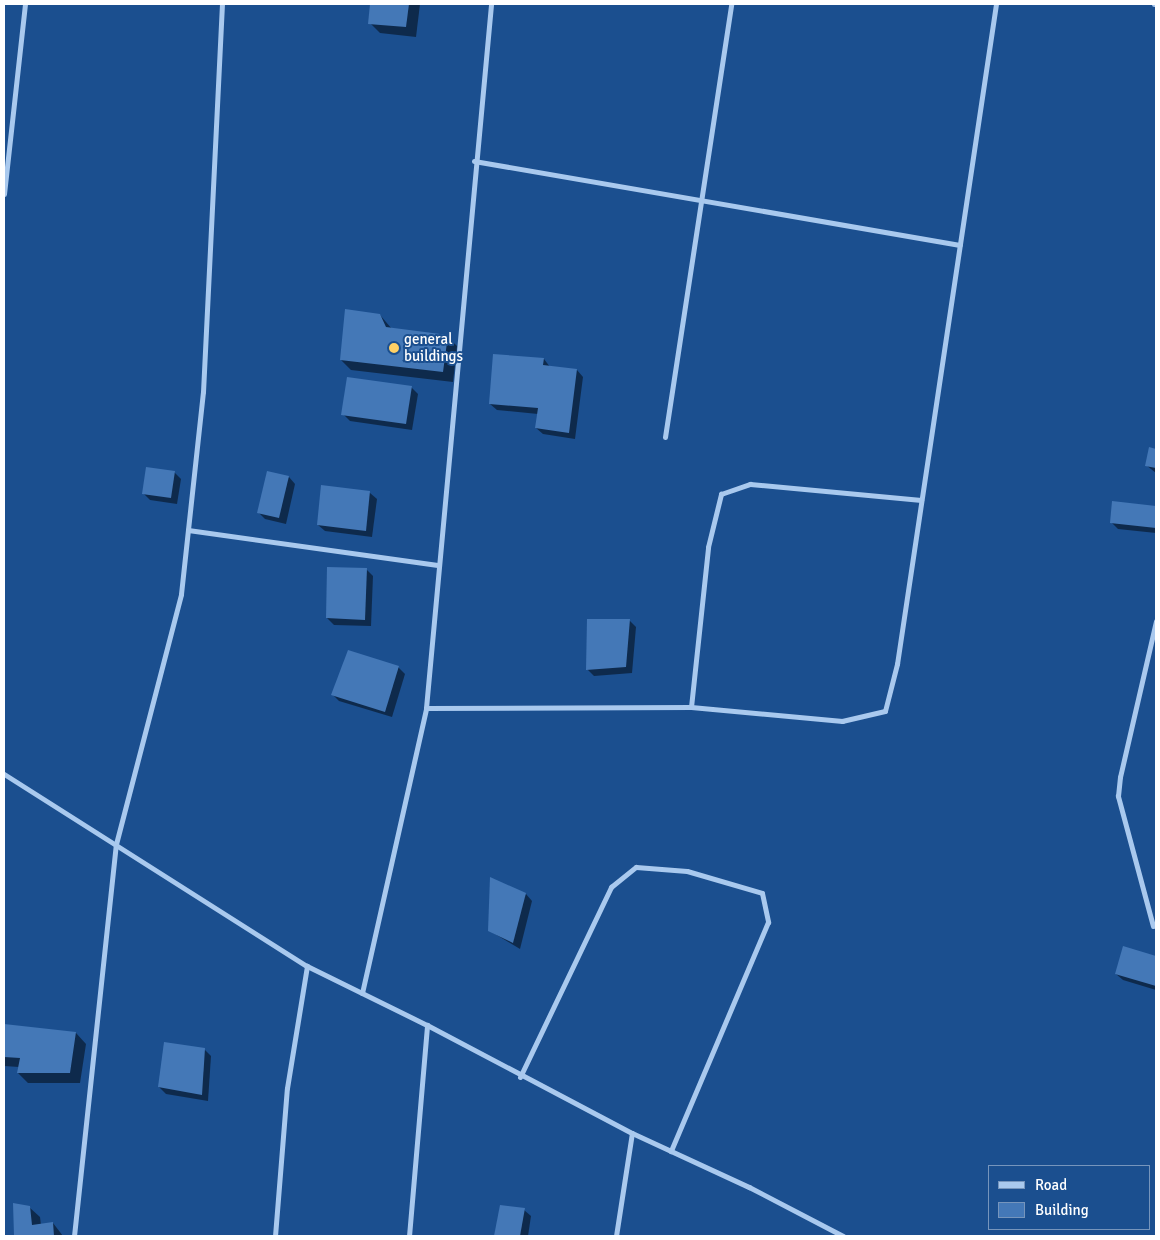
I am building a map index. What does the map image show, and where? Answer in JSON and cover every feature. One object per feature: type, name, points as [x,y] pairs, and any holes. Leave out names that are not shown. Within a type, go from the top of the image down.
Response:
[{"type":"street","points":[[4,194],[25,4]]},
{"type":"street","points":[[74,1236],[116,844],[181,594],[203,392],[222,4]]},
{"type":"street","points":[[362,993],[426,708],[474,161],[491,4]]},
{"type":"street","points":[[665,438],[730,4]]},
{"type":"street","points":[[426,708],[691,708],[842,721],[885,711],[897,664],[996,4]]},
{"type":"street","points":[[474,161],[701,198],[960,245]]},
{"type":"street","points":[[691,708],[708,547],[721,494],[750,484],[922,500]]},
{"type":"street","points":[[188,530],[438,565]]},
{"type":"street","points":[[1153,926],[1118,796],[1120,778],[1156,621]]},
{"type":"street","points":[[4,774],[307,966],[427,1025],[520,1076],[632,1133],[748,1187],[843,1236]]},
{"type":"street","points":[[520,1076],[611,887],[636,867],[688,871],[762,893],[768,922],[671,1151]]},
{"type":"street","points":[[275,1236],[287,1088],[307,966]]},
{"type":"street","points":[[409,1236],[427,1025]]},
{"type":"street","points":[[616,1236],[632,1133]]},
{"type":"building","points":[[370,4],[409,4],[406,27],[368,24]]},
{"type":"building","name":"general buildings","points":[[345,309],[380,314],[386,327],[448,335],[443,372],[340,360]]},
{"type":"building","points":[[493,354],[544,358],[543,365],[577,369],[569,433],[535,428],[538,408],[489,404]]},
{"type":"building","name":"general buildings","points":[[347,377],[412,386],[406,424],[341,415]]},
{"type":"building","points":[[1149,447],[1156,449],[1156,468],[1145,466]]},
{"type":"building","points":[[146,467],[175,471],[171,498],[142,494]]},
{"type":"building","points":[[267,471],[289,476],[279,518],[257,513]]},
{"type":"building","points":[[321,485],[370,491],[366,531],[317,525]]},
{"type":"building","points":[[1112,501],[1156,506],[1156,528],[1110,523]]},
{"type":"building","points":[[327,567],[367,568],[365,620],[326,618]]},
{"type":"building","points":[[587,619],[630,619],[626,667],[586,670]]},
{"type":"building","points":[[348,650],[399,666],[385,712],[331,695]]},
{"type":"building","points":[[490,877],[526,893],[513,943],[488,931]]},
{"type":"building","points":[[1123,946],[1156,956],[1156,986],[1115,974]]},
{"type":"building","points":[[4,1024],[76,1032],[70,1073],[17,1073],[20,1058],[4,1057]]},
{"type":"building","points":[[164,1042],[205,1048],[202,1095],[158,1087]]},
{"type":"building","points":[[13,1203],[30,1206],[32,1225],[53,1222],[54,1236],[14,1236]]},
{"type":"building","points":[[500,1205],[525,1208],[520,1236],[494,1236]]},
{"type":"place","name":"general buildings","points":[[394,348]]}]
